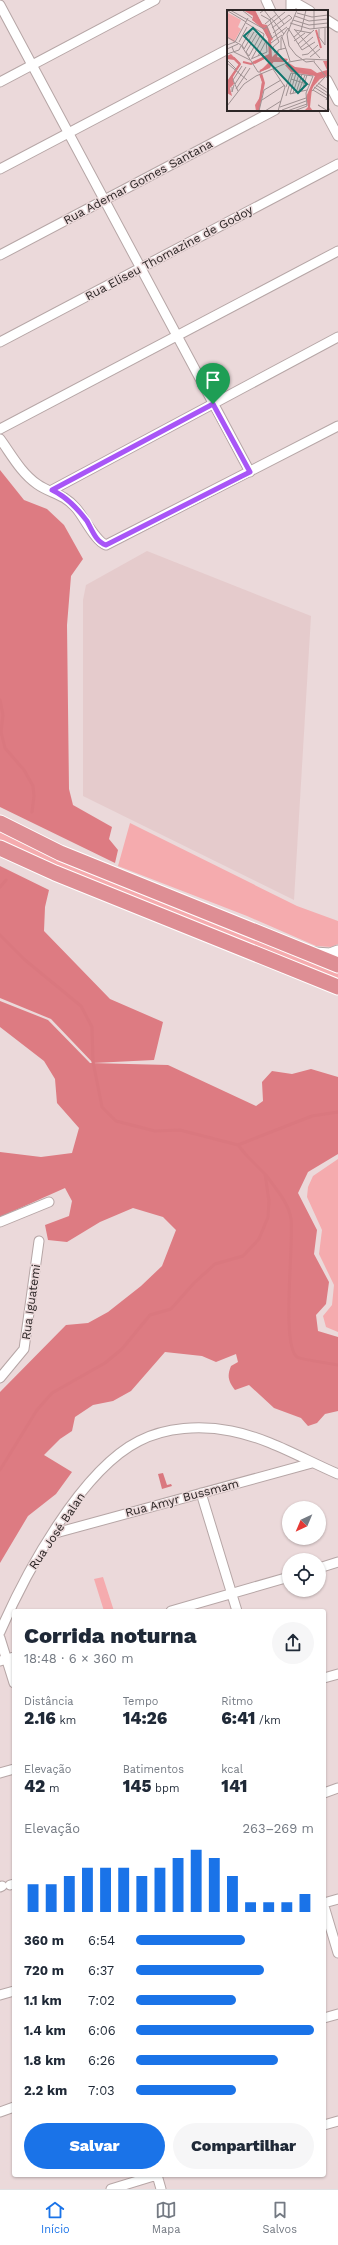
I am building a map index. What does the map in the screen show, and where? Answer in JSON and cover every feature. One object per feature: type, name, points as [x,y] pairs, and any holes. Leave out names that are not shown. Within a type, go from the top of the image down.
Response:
[{"type":"highway","points":[[0,823],[60,853],[338,965]]},
{"type":"highway","points":[[0,848],[55,873],[338,987]]},
{"type":"street","points":[[0,82],[155,0]]},
{"type":"street","points":[[266,0],[271,10]]},
{"type":"street","points":[[291,0],[308,10]]},
{"type":"street","points":[[0,5],[250,472]]},
{"type":"street","points":[[328,21],[338,27]]},
{"type":"street","points":[[0,169],[227,50]]},
{"type":"street","points":[[338,79],[328,83],[338,101]]},
{"type":"street","name":"Rua Ademar Gomes Santana","points":[[0,255],[273,111]]},
{"type":"street","points":[[325,111],[338,136]]},
{"type":"street","name":"Rua Eliseu Thomazine de Godoy","points":[[0,342],[338,164]]},
{"type":"street","points":[[0,430],[338,251]]},
{"type":"street","points":[[52,490],[338,337]]},
{"type":"street","points":[[0,439],[28,477],[37,485],[52,490],[70,502],[102,544],[106,545],[113,544],[338,426]]},
{"type":"street","points":[[301,950],[321,954],[338,951]]},
{"type":"street","points":[[0,1222],[50,1202]]},
{"type":"street","name":"Rua Iguatemi","points":[[0,1378],[24,1349],[39,1241]]},
{"type":"street","name":"Rua José Balan","points":[[0,1632],[17,1593],[52,1534],[88,1485],[109,1463],[126,1449],[155,1434],[172,1430],[203,1428],[250,1435],[338,1474]]},
{"type":"street","name":"Rua Amyr Bussmam","points":[[52,1534],[312,1462]]},
{"type":"street","points":[[202,1493],[236,1609]]},
{"type":"street","points":[[326,1566],[338,1562]]},
{"type":"street","points":[[178,1609],[282,1579]]},
{"type":"street","points":[[0,1638],[12,1676]]},
{"type":"street","points":[[326,1677],[338,1674]]},
{"type":"street","points":[[0,1774],[12,1770]]},
{"type":"street","points":[[326,1792],[338,1788]]},
{"type":"street","points":[[326,1903],[338,1899]]},
{"type":"street","points":[[326,1911],[338,1953]]},
{"type":"street","points":[[0,1995],[12,1992]]},
{"type":"street","points":[[326,2017],[338,2014]]},
{"type":"street","points":[[0,2112],[12,2108]]},
{"type":"street","points":[[326,2124],[338,2121]]},
{"type":"street","points":[[111,2189],[150,2177]]},
{"type":"street","points":[[158,2177],[161,2189]]},
{"type":"shaded area","points":[[0,470],[24,500],[47,509],[64,525],[83,559],[71,576],[67,625],[69,789],[73,805],[112,827],[109,839],[118,850],[115,863],[0,807]]},
{"type":"shaded area","points":[[147,551],[311,616],[294,900],[83,796],[83,600],[86,585]]},
{"type":"shaded area","points":[[130,823],[297,906],[338,921],[338,944],[331,947],[316,946],[247,916],[118,866]]},
{"type":"shaded area","points":[[0,831],[50,855],[338,971],[338,981],[141,902],[0,842]]},
{"type":"shaded area","points":[[0,866],[49,890],[45,907],[44,931],[110,999],[163,1022],[154,1060],[93,1063],[51,1019],[0,998]]},
{"type":"shaded area","points":[[0,1001],[48,1020],[90,1063],[168,1065],[256,1106],[263,1101],[262,1082],[272,1071],[292,1074],[311,1069],[338,1077],[338,1154],[308,1172],[298,1193],[317,1230],[314,1254],[329,1282],[326,1304],[316,1315],[318,1331],[338,1337],[338,1411],[325,1414],[317,1423],[308,1426],[301,1418],[274,1408],[249,1385],[235,1390],[231,1384],[229,1373],[231,1366],[238,1362],[236,1354],[216,1362],[202,1356],[165,1352],[131,1391],[113,1401],[93,1405],[75,1417],[72,1431],[60,1439],[44,1455],[72,1472],[56,1494],[28,1516],[0,1563],[0,1392],[66,1325],[88,1323],[108,1312],[141,1286],[162,1266],[176,1230],[163,1217],[133,1208],[100,1222],[67,1242],[48,1240],[45,1225],[69,1216],[72,1201],[65,1188],[0,1217],[0,1152],[41,1157],[72,1153],[79,1128],[57,1103],[55,1079],[44,1061],[0,1027]]},
{"type":"shaded area","points":[[338,1159],[338,1332],[326,1327],[323,1316],[332,1305],[334,1285],[319,1254],[322,1230],[307,1197],[308,1187],[313,1176]]},
{"type":"shaded area","points":[[163,1473],[167,1485],[171,1484],[172,1486],[162,1489],[158,1474]]},
{"type":"shaded area","points":[[103,1577],[113,1609],[103,1609],[94,1579]]},
{"type":"waterway","points":[[0,700],[3,715],[1,732],[5,748],[24,770],[33,786],[34,796],[32,812]]},
{"type":"waterway","points":[[0,887],[6,880]]},
{"type":"waterway","points":[[0,935],[25,960],[81,1006],[92,1027],[93,1062],[102,1107],[116,1121],[155,1131],[180,1130],[238,1145],[265,1174],[269,1201],[268,1217],[259,1239],[243,1256],[215,1264],[194,1283],[171,1309],[150,1315],[122,1349],[105,1363],[52,1393],[37,1410],[0,1470]]},
{"type":"waterway","points":[[238,1145],[312,1116],[338,1112]]},
{"type":"waterway","points":[[266,1175],[285,1201],[291,1219],[289,1314],[292,1349],[299,1358],[338,1365]]},
{"type":"route","points":[[213,404],[250,472],[113,544],[106,545],[102,544],[98,540],[81,513],[64,496],[52,490],[60,485],[213,404]]}]
